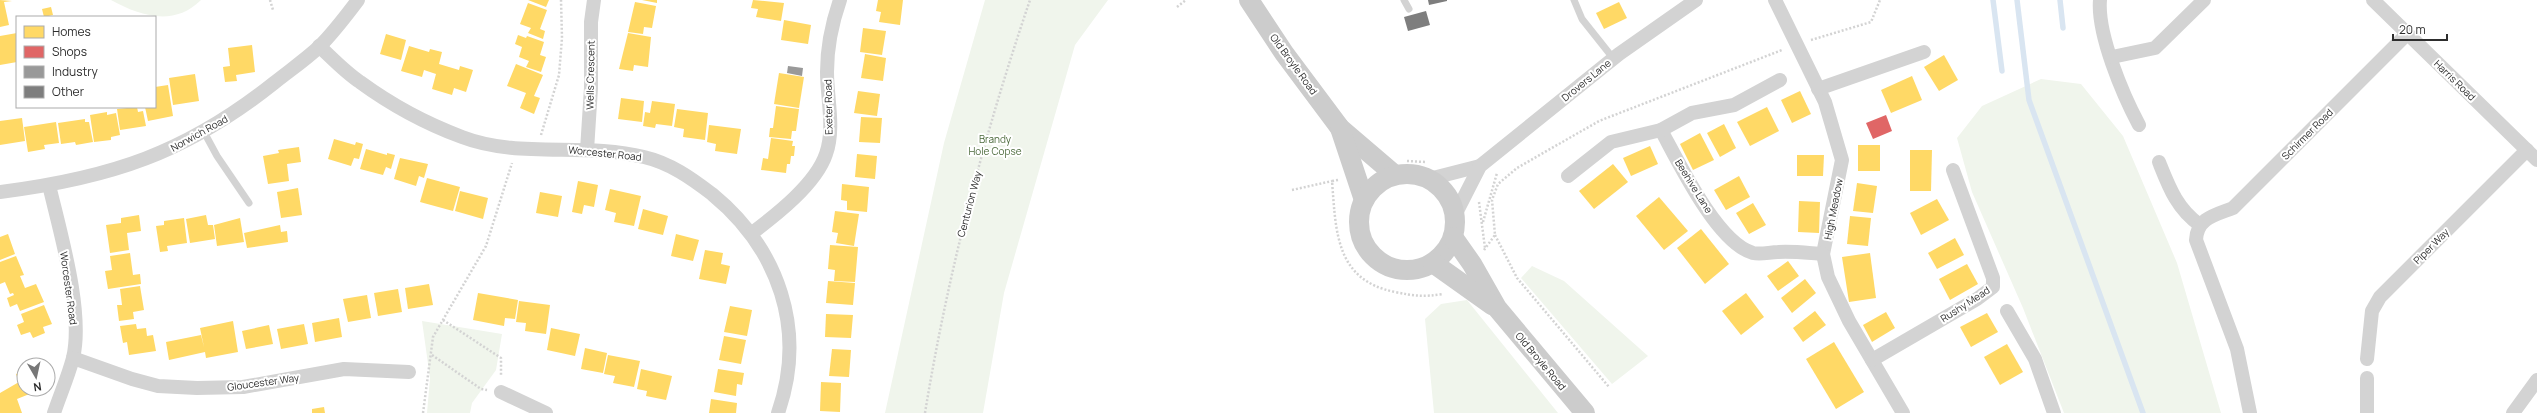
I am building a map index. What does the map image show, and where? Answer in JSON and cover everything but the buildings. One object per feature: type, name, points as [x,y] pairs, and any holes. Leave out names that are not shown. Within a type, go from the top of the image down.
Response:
[{"type":"main road","name":"Old Broyle Road","points":[[1249,0],[1284,53],[1340,128],[1364,200]]},
{"type":"main road","name":"Old Broyle Road","points":[[1340,128],[1399,167]]},
{"type":"main road","points":[[1399,167],[1415,174],[1431,170],[1451,200],[1455,215],[1453,237],[1443,255],[1433,263],[1418,269],[1403,270],[1387,267],[1374,258],[1364,245],[1359,231],[1359,215],[1364,200],[1373,187],[1399,167]]},
{"type":"main road","name":"Old Broyle Road","points":[[1453,237],[1472,264],[1497,308],[1585,413]]},
{"type":"main road","name":"Old Broyle Road","points":[[1433,263],[1497,308]]},
{"type":"street","name":"Norwich Road","points":[[0,192],[49,184],[129,166],[170,150],[204,132],[235,113],[319,46],[358,0]]},
{"type":"street","name":"Wells Crescent","points":[[587,150],[591,88],[591,22],[594,0]]},
{"type":"street","name":"Exeter Road","points":[[752,233],[778,212],[812,177],[826,154],[829,133],[827,70],[832,24],[840,0]]},
{"type":"street","name":"Drovers Lane","points":[[1455,215],[1480,166],[1613,58],[1696,0]]},
{"type":"street","name":"High Meadow","points":[[1775,0],[1828,110],[1842,160],[1824,254],[1828,277],[1849,321],[1903,413]]},
{"type":"street","points":[[2100,0],[2099,10],[2120,88],[2139,125]]},
{"type":"street","points":[[2112,57],[2155,48],[2204,0]]},
{"type":"street","name":"Harris Road","points":[[2373,0],[2532,155]]},
{"type":"street","name":"Schirmer Road","points":[[2200,225],[2204,220],[2233,208],[2407,34]]},
{"type":"street","name":"Worcester Road","points":[[319,46],[360,82],[413,113],[462,137],[489,145],[587,150],[642,156],[674,168],[729,208],[752,233],[780,286],[791,346],[788,374],[778,413]]},
{"type":"street","points":[[1818,89],[1924,52]]},
{"type":"street","points":[[1568,176],[1611,142],[1661,130],[1692,113],[1734,105],[1780,80]]},
{"type":"street","name":"Beehive Lane","points":[[1661,130],[1692,187],[1711,215],[1741,246],[1753,253],[1799,252],[1824,254]]},
{"type":"street","name":"Piper Way","points":[[2367,359],[2372,311],[2380,297],[2532,155]]},
{"type":"street","points":[[2159,162],[2175,198],[2186,216],[2200,225],[2197,228],[2196,240],[2237,349],[2250,413]]},
{"type":"street","name":"Drovers Lane","points":[[1431,170],[1480,166]]},
{"type":"street","name":"Rushy Mead","points":[[1872,360],[1977,299],[1993,287],[1994,278],[1953,170]]},
{"type":"street","name":"Worcester Road","points":[[49,184],[66,256],[74,308],[75,336],[73,358],[54,413]]},
{"type":"street","points":[[2007,311],[2035,359],[2054,413]]},
{"type":"street","name":"Gloucester Way","points":[[73,358],[132,379],[158,386],[198,388],[242,387],[344,369],[409,372]]},
{"type":"street","points":[[2367,378],[2367,413]]},
{"type":"street","points":[[2513,413],[2537,380]]},
{"type":"street","points":[[501,392],[546,413]]},
{"type":"lane","points":[[1404,0],[1409,9]]},
{"type":"lane","points":[[1574,0],[1582,19],[1613,58]]},
{"type":"lane","points":[[204,132],[216,156],[250,203]]},
{"type":"path","points":[[270,0],[273,10]]},
{"type":"path","points":[[537,148],[559,75],[562,38],[561,0]]},
{"type":"path","name":"Centurion Way","points":[[925,413],[937,341],[966,211],[1010,61],[1030,0]]},
{"type":"path","points":[[1177,7],[1186,0]]},
{"type":"path","points":[[1796,44],[1871,22],[1880,0]]},
{"type":"path","points":[[423,413],[432,355],[433,337],[486,246],[517,147]]},
{"type":"path","points":[[1399,167],[1408,161],[1431,170]]},
{"type":"path","points":[[1292,190],[1340,180]]},
{"type":"path","points":[[1332,181],[1338,238],[1344,259],[1358,276],[1378,289],[1423,298],[1448,292]]},
{"type":"path","points":[[1476,194],[1481,209],[1485,248]]},
{"type":"path","points":[[1495,235],[1517,278],[1609,387]]},
{"type":"path","points":[[432,355],[481,389],[501,392],[501,358],[443,320]]},
{"type":"green space","points":[[111,0],[201,0],[180,14],[157,16],[134,11]]},
{"type":"green space","name":"Brandy Hole Copse","points":[[985,0],[1108,0],[1075,45],[1004,293],[983,413],[885,413],[944,143]]},
{"type":"green space","points":[[2041,79],[2081,84],[2123,136],[2177,263],[2221,413],[2064,413],[2023,308],[1972,192],[1957,138],[1982,106]]},
{"type":"green space","points":[[1532,266],[1564,281],[1648,356],[1612,384],[1521,278]]},
{"type":"green space","points":[[1467,300],[1558,413],[1434,413],[1425,319],[1441,304]]},
{"type":"green space","points":[[422,321],[502,334],[496,370],[472,403],[470,413],[427,413],[430,378]]},
{"type":"waterway","points":[[1993,0],[2002,71]]},
{"type":"waterway","points":[[2017,0],[2029,100],[2143,413]]},
{"type":"waterway","points":[[2060,0],[2063,28]]}]
